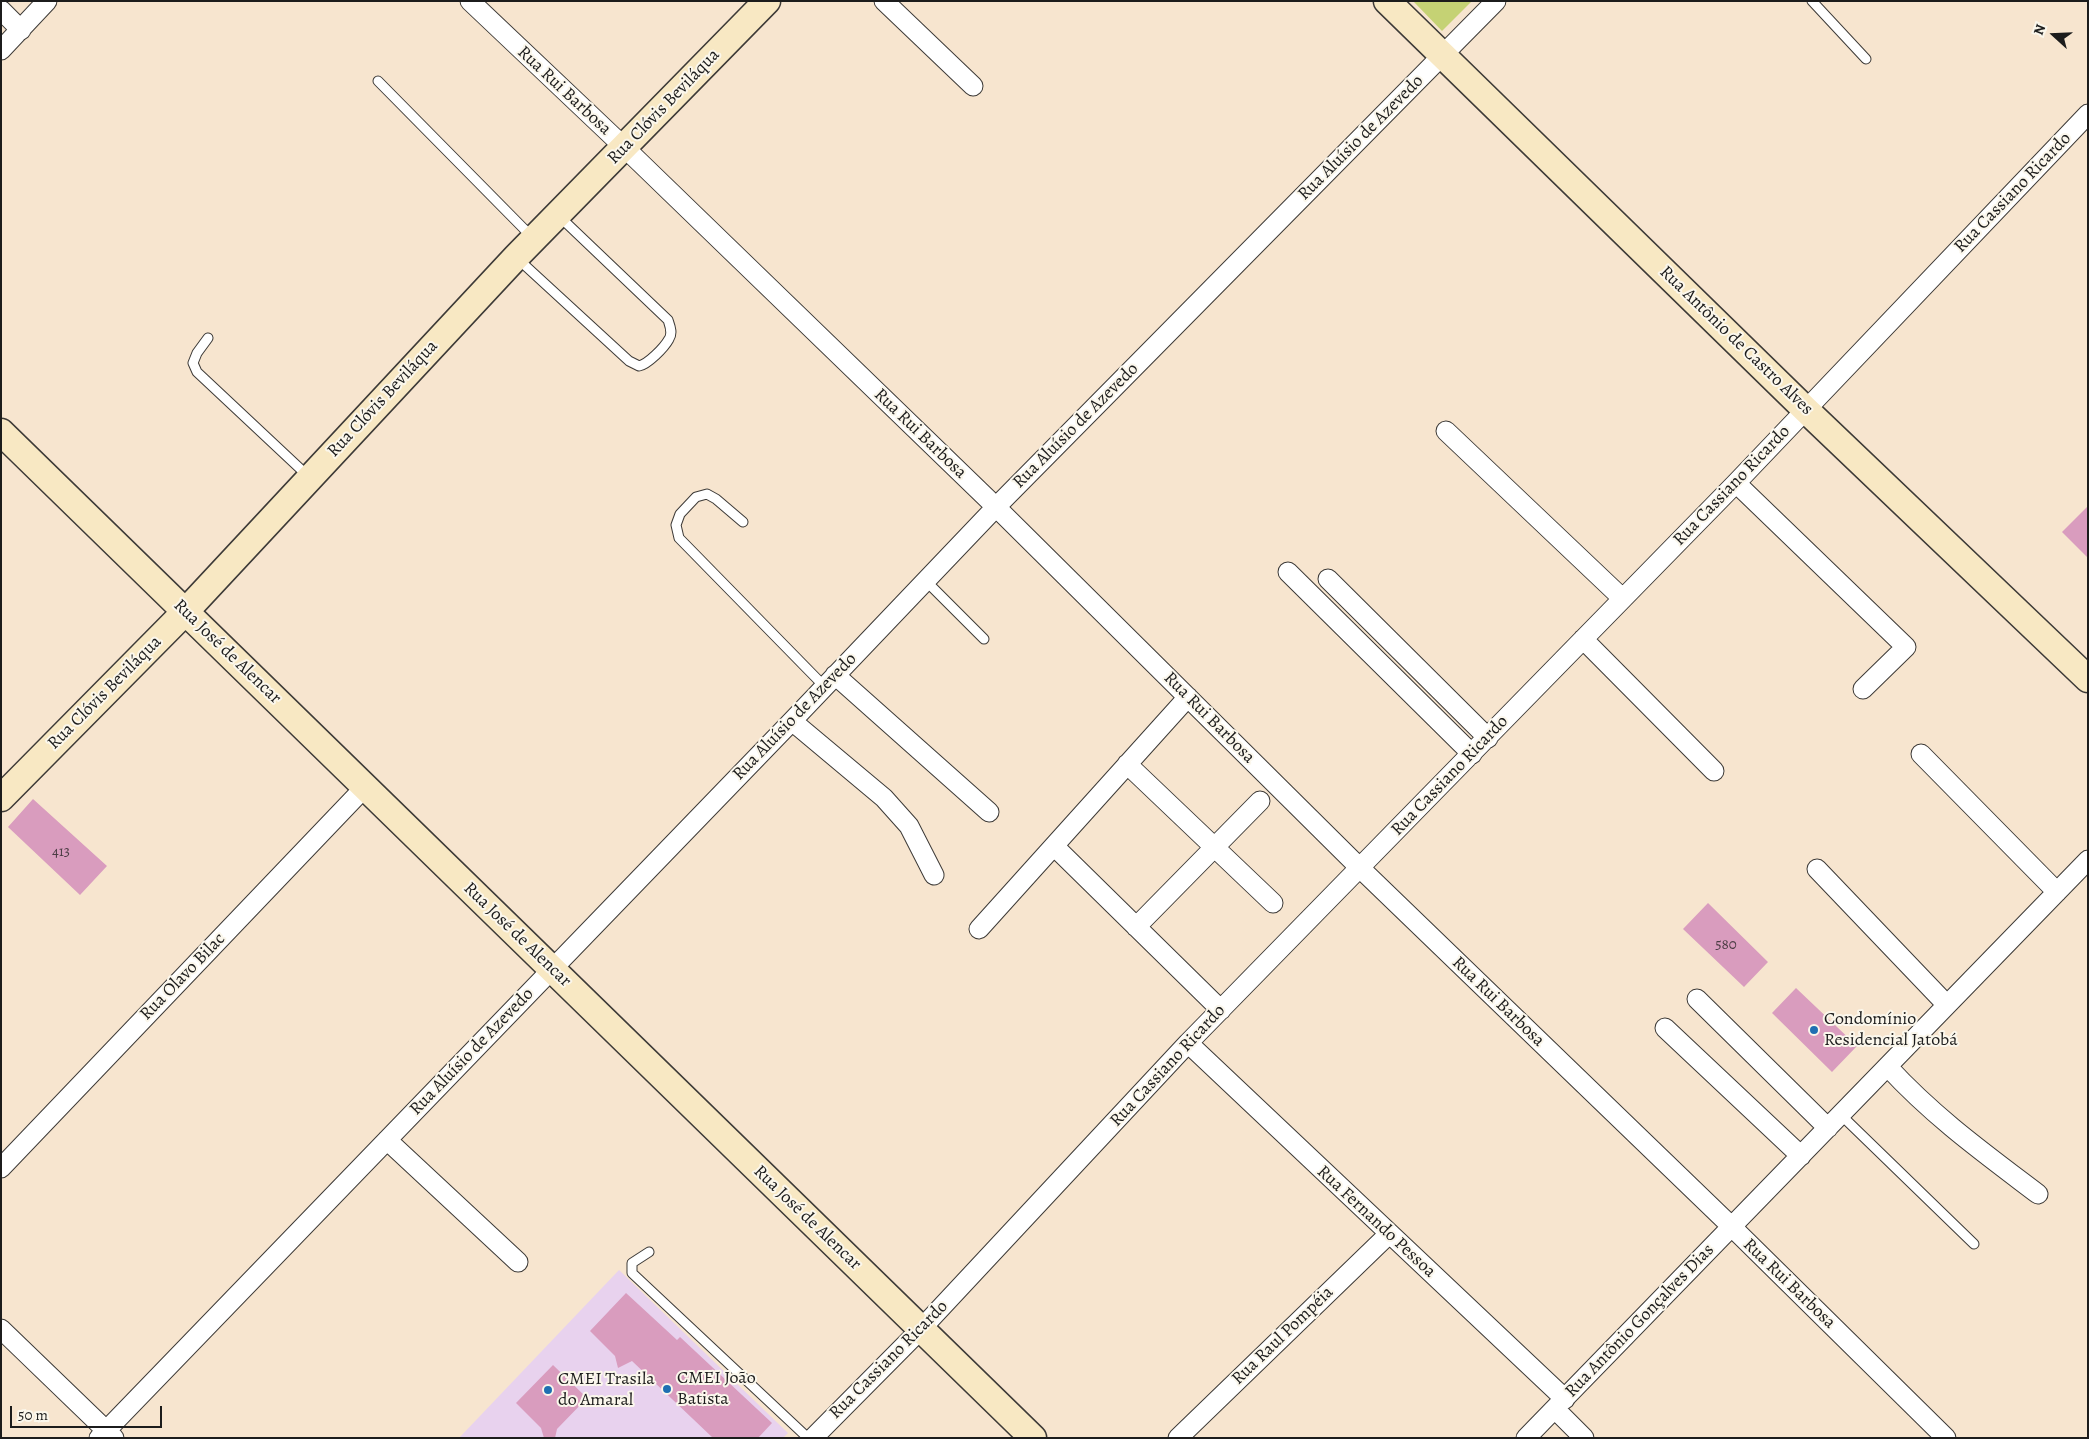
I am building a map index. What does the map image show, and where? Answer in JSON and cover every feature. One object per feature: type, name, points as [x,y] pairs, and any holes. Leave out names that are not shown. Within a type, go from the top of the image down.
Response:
[{"type":"street","points":[[1,50],[47,1]]},
{"type":"street","name":"Rua Rui Barbosa","points":[[470,1],[624,147],[996,507],[1360,868],[1732,1227],[1946,1438]]},
{"type":"street","name":"Rua Clóvis Beviláqua","points":[[1,798],[185,612],[525,248],[767,1]]},
{"type":"street","points":[[884,1],[973,86]]},
{"type":"street","name":"Rua Antônio de Castro Alves","points":[[1387,1],[1442,57],[1806,410],[2088,679]]},
{"type":"street","name":"Rua Aluísio de Azevedo","points":[[106,1435],[996,507],[1496,1]]},
{"type":"street","points":[[1,10],[21,30]]},
{"type":"street","name":"Rua Cassiano Ricardo","points":[[813,1438],[921,1329],[1188,1043],[1736,483],[2088,114]]},
{"type":"street","points":[[1446,431],[1622,598]]},
{"type":"street","name":"Rua José de Alencar","points":[[1,432],[1033,1438]]},
{"type":"street","points":[[1736,483],[1906,647],[1863,689]]},
{"type":"street","points":[[1288,572],[1472,754]]},
{"type":"street","points":[[1328,579],[1488,738]]},
{"type":"street","points":[[1583,639],[1714,771]]},
{"type":"street","points":[[830,681],[989,812]]},
{"type":"street","points":[[979,929],[1188,697]]},
{"type":"street","points":[[792,721],[884,798],[909,826],[934,875]]},
{"type":"street","points":[[1921,754],[2057,892]]},
{"type":"street","points":[[1127,764],[1273,903]]},
{"type":"street","name":"Rua Olavo Bilac","points":[[1,1168],[365,786]]},
{"type":"street","points":[[1136,927],[1260,801]]},
{"type":"street","points":[[1054,846],[1221,1010]]},
{"type":"street","name":"Rua Antônio Gonçalves Dias","points":[[1526,1438],[2088,860]]},
{"type":"street","points":[[1817,869],[1947,1005]]},
{"type":"street","points":[[1697,998],[1835,1122]]},
{"type":"street","points":[[1665,1028],[1801,1156]]},
{"type":"street","name":"Rua Fernando Pessoa","points":[[1188,1043],[1389,1234],[1560,1404],[1584,1438]]},
{"type":"street","points":[[1888,1067],[1920,1102],[1958,1135],[2038,1194]]},
{"type":"street","points":[[387,1140],[518,1262]]},
{"type":"street","name":"Rua Raul Pompéia","points":[[1178,1438],[1389,1234]]},
{"type":"street","points":[[1,1329],[106,1435]]},
{"type":"lane","points":[[1812,1],[1866,59]]},
{"type":"lane","points":[[378,81],[525,248],[629,361],[639,366],[646,365],[669,339],[671,329],[668,320],[558,215]]},
{"type":"lane","points":[[208,338],[197,353],[193,363],[197,372],[310,477]]},
{"type":"lane","points":[[743,522],[707,494],[696,497],[680,514],[676,525],[679,538],[830,681]]},
{"type":"lane","points":[[926,581],[984,639]]},
{"type":"lane","points":[[1835,1122],[1974,1244]]},
{"type":"lane","points":[[649,1252],[632,1263],[632,1273],[808,1438]]},
{"type":"shaded area","name":"CMEI João Batista","points":[[619,1270],[788,1433],[783,1438],[459,1438]]},
{"type":"green space","points":[[1413,1],[1472,1],[1442,31]]},
{"type":"building","points":[[2088,506],[2088,558],[2062,532]]},
{"type":"building","points":[[33,799],[107,866],[80,895],[8,827]]},
{"type":"building","points":[[1708,903],[1768,962],[1744,987],[1683,929]]},
{"type":"building","name":"Condomínio Residencial Jatobá","points":[[1796,988],[1857,1046],[1832,1072],[1772,1013]]},
{"type":"building","points":[[626,1293],[677,1340],[680,1337],[772,1423],[758,1438],[713,1438],[632,1361],[618,1368],[615,1356],[590,1331]]},
{"type":"building","points":[[553,1365],[587,1398],[557,1429],[555,1438],[544,1438],[541,1428],[516,1403]]},
{"type":"place","name":"Condomínio Residencial Jatobá","points":[[1814,1030]]},
{"type":"place","name":"CMEI João Batista","points":[[667,1389]]},
{"type":"place","name":"CMEI Trasila do Amaral","points":[[548,1390]]}]
